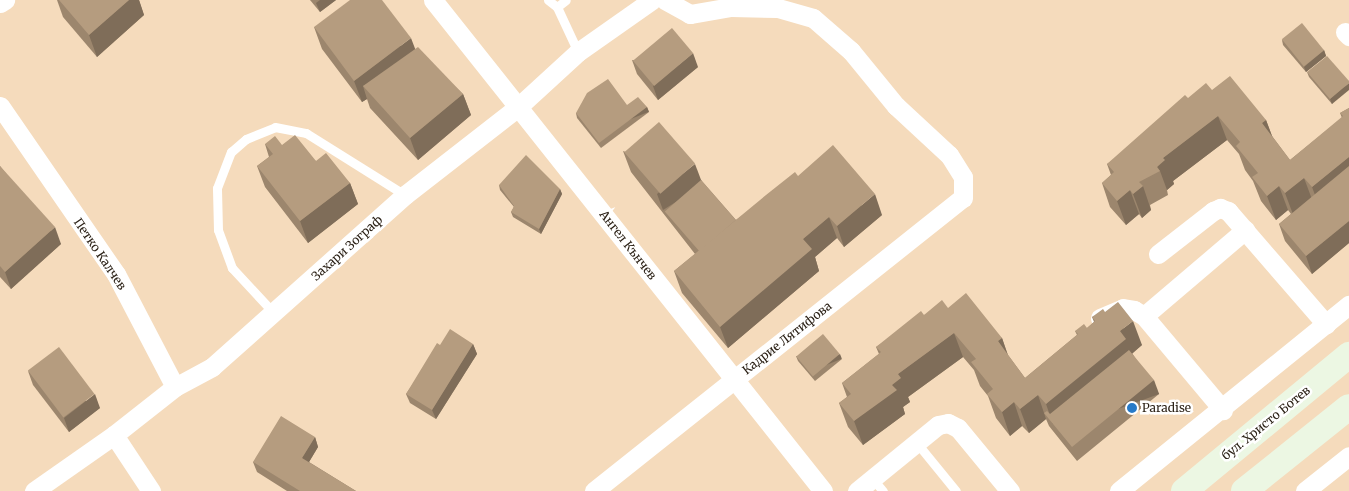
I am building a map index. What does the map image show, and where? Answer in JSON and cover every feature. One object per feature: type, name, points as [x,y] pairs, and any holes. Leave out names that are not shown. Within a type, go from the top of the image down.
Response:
[{"type":"main road","name":"бул. Христо Ботев","points":[[1184,491],[1349,355]]},
{"type":"main road","points":[[1244,491],[1349,407]]},
{"type":"street","points":[[0,3],[5,0]]},
{"type":"street","name":"Ангел Кънчев","points":[[433,0],[823,491]]},
{"type":"street","name":"Захари Зограф","points":[[34,491],[114,435],[175,387],[212,367],[272,311],[330,265],[405,195],[518,107],[578,52],[652,0]]},
{"type":"street","name":"Кадрие Лятифова","points":[[594,491],[963,198],[962,177],[949,155],[896,106],[851,52],[813,18],[776,8],[731,7],[690,14],[665,0]]},
{"type":"street","name":"Петко Калчев","points":[[0,106],[6,127],[32,148],[88,236],[116,274],[175,387]]},
{"type":"street","points":[[1158,254],[1220,208],[1228,211],[1326,324]]},
{"type":"street","points":[[1144,316],[1244,230]]},
{"type":"street","points":[[1119,491],[1223,410],[1349,305]]},
{"type":"street","points":[[1088,328],[1102,316],[1123,308],[1134,310],[1144,316],[1223,410]]},
{"type":"street","points":[[857,491],[877,485],[916,442],[938,425],[953,424],[1010,491]]},
{"type":"street","points":[[114,435],[152,491]]},
{"type":"street","points":[[1305,491],[1349,456]]},
{"type":"lane","points":[[548,0],[556,7],[578,52]]},
{"type":"lane","points":[[556,7],[566,0]]},
{"type":"lane","points":[[272,311],[232,268],[218,230],[217,188],[230,152],[246,139],[275,127],[306,133],[405,195]]},
{"type":"lane","points":[[916,442],[956,491]]},
{"type":"building","points":[[59,0],[129,0],[89,35]]},
{"type":"building","points":[[350,0],[382,0],[411,38],[354,81],[314,27]]},
{"type":"building","points":[[1302,23],[1324,50],[1304,67],[1282,39]]},
{"type":"building","points":[[672,28],[693,53],[654,86],[633,61]]},
{"type":"building","points":[[418,47],[463,94],[410,138],[363,86]]},
{"type":"building","points":[[1327,56],[1349,81],[1330,99],[1307,72]]},
{"type":"building","points":[[1230,76],[1266,120],[1262,123],[1290,160],[1343,116],[1340,113],[1349,108],[1349,157],[1312,187],[1304,178],[1285,193],[1279,186],[1267,196],[1252,177],[1258,173],[1236,146],[1240,142],[1218,116],[1163,158],[1165,160],[1157,167],[1160,171],[1139,182],[1143,186],[1133,194],[1130,190],[1117,201],[1102,183],[1114,172],[1107,164],[1185,95],[1188,98],[1206,83],[1212,90]]},
{"type":"building","points":[[608,79],[627,105],[638,97],[647,107],[599,143],[576,113],[587,93]]},
{"type":"building","points":[[659,122],[695,164],[660,194],[624,152]]},
{"type":"building","points":[[295,135],[316,161],[326,153],[350,183],[300,221],[257,166],[273,154],[265,144],[275,136],[282,145]]},
{"type":"building","points":[[833,145],[875,194],[837,226],[829,217],[803,239],[812,249],[720,327],[674,271],[795,172],[798,176]]},
{"type":"building","points":[[526,155],[560,189],[539,229],[511,212],[514,206],[499,185]]},
{"type":"building","points":[[0,166],[55,227],[5,272],[0,266]]},
{"type":"building","points":[[1349,166],[1349,221],[1306,256],[1279,224]]},
{"type":"building","points":[[701,180],[736,220],[700,251],[665,211]]},
{"type":"building","points":[[966,293],[1002,338],[998,341],[1025,378],[1078,334],[1075,331],[1084,324],[1087,328],[1095,321],[1092,317],[1103,309],[1105,312],[1118,302],[1133,321],[1120,331],[1126,339],[1046,404],[1038,395],[1020,409],[1014,402],[1002,412],[987,394],[993,389],[971,362],[976,359],[954,333],[898,374],[901,378],[892,385],[897,390],[854,421],[839,403],[851,394],[842,383],[881,352],[876,347],[921,311],[924,315],[942,300],[948,308]]},
{"type":"building","points":[[450,329],[473,344],[432,410],[406,394],[437,343],[440,345]]},
{"type":"building","points":[[823,334],[840,354],[813,376],[796,356]]},
{"type":"building","points":[[59,347],[95,394],[63,418],[28,370]]},
{"type":"building","points":[[1129,350],[1154,380],[1072,447],[1044,413],[1047,411],[1050,414]]},
{"type":"building","points":[[281,416],[315,437],[302,458],[356,491],[300,491],[253,462]]},
{"type":"place","name":"Paradise","points":[[1132,408]]}]
